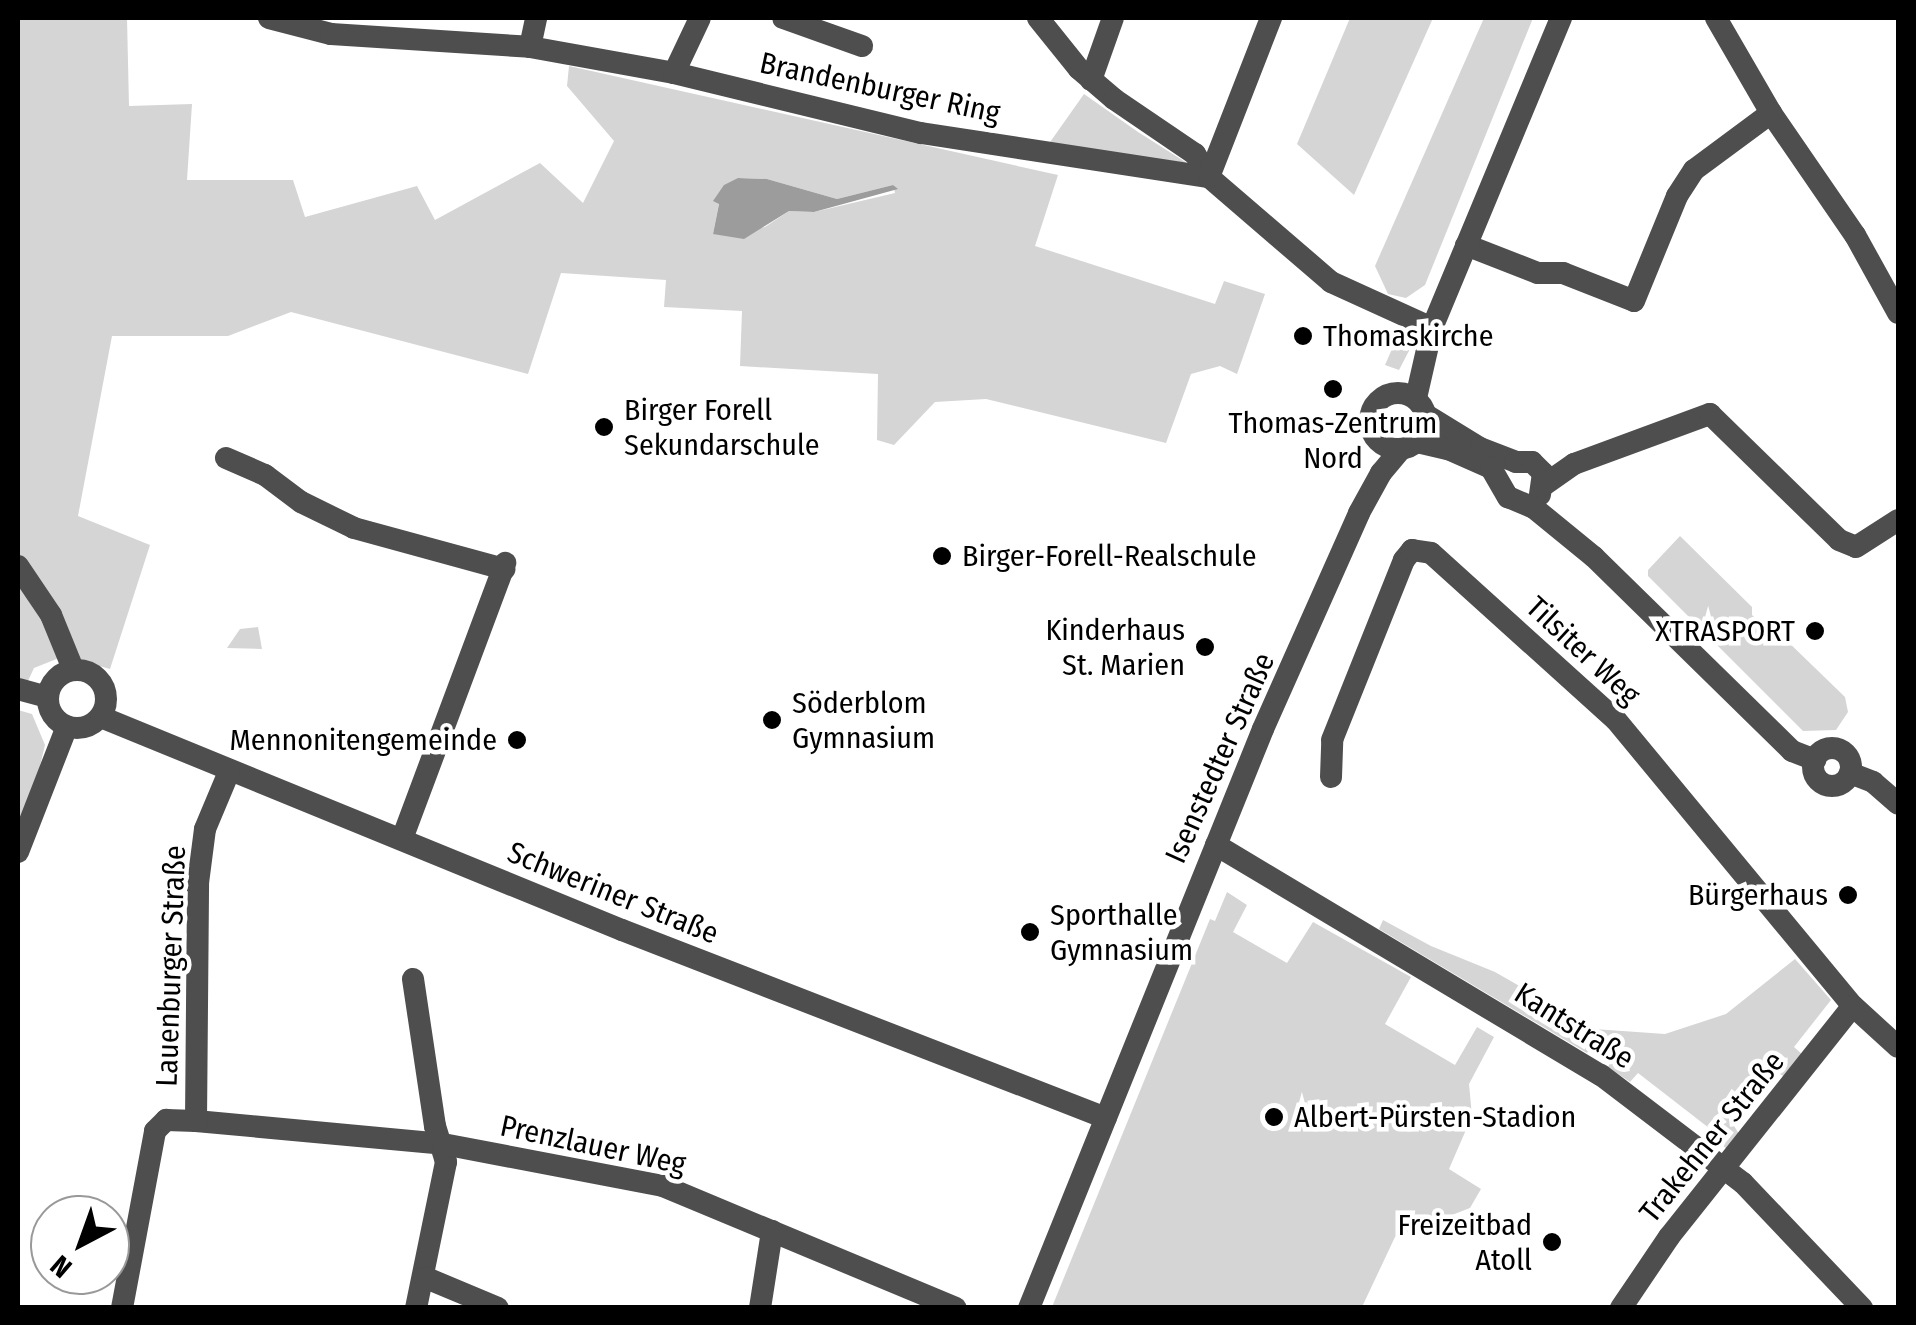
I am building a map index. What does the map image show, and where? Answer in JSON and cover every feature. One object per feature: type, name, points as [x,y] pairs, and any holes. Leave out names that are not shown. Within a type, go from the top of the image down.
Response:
[{"type":"street","name":"Brandenburger Ring","points":[[269,18],[530,47],[674,73],[921,133],[1210,177]]},
{"type":"street","points":[[530,47],[536,18]]},
{"type":"street","points":[[674,73],[700,18]]},
{"type":"street","points":[[782,18],[862,46]]},
{"type":"street","points":[[1038,18],[1091,80],[1195,154],[1210,177],[1331,282],[1432,328]]},
{"type":"street","points":[[1091,80],[1114,18]]},
{"type":"street","points":[[1210,177],[1272,18]]},
{"type":"street","points":[[1561,18],[1432,328],[1391,393],[1372,409],[1373,434],[1384,446],[1409,446],[1482,464],[1502,482],[1508,497],[1574,464],[1710,414],[1839,540],[1856,547],[1898,520]]},
{"type":"street","points":[[1716,18],[1771,113],[1854,234],[1898,314]]},
{"type":"street","points":[[1466,245],[1538,273],[1562,273],[1634,301],[1677,196],[1694,170],[1771,113]]},
{"type":"street","points":[[1409,446],[1426,427],[1421,407],[1432,328]]},
{"type":"street","points":[[1391,393],[1421,407],[1454,436],[1533,482],[1594,557],[1792,750],[1815,760],[1816,777],[1825,784],[1837,785],[1850,774],[1873,782],[1898,804]]},
{"type":"street","name":"Isenstedter Straße","points":[[1359,513],[1373,434]]},
{"type":"street","name":"Isenstedter Straße","points":[[1028,1308],[1216,845],[1359,513],[1381,473],[1409,446]]},
{"type":"street","points":[[226,458],[265,475],[301,502],[354,528],[504,566],[402,839]]},
{"type":"street","name":"Tilsiter Weg","points":[[1331,776],[1332,740],[1404,560],[1412,550],[1432,552],[1616,720],[1852,1006]]},
{"type":"street","points":[[18,566],[52,615],[73,669]]},
{"type":"street","points":[[73,669],[99,679],[106,692],[100,717],[86,728],[67,726],[53,714],[48,697],[60,674],[73,669]]},
{"type":"street","points":[[18,689],[48,697]]},
{"type":"street","name":"Schweriner Straße","points":[[100,717],[656,943],[1106,1118]]},
{"type":"street","points":[[18,852],[67,726]]},
{"type":"street","name":"Lauenburger Straße","points":[[122,1308],[155,1131],[166,1120],[196,1121],[198,882],[206,828],[229,772]]},
{"type":"street","name":"Kantstraße","points":[[1216,845],[1600,1075],[1724,1167],[1810,1249],[1862,1308]]},
{"type":"street","points":[[413,978],[436,1126],[446,1162],[416,1308]]},
{"type":"street","points":[[1852,1006],[1898,1047]]},
{"type":"street","name":"Trakehner Straße","points":[[1621,1308],[1724,1167],[1852,1006]]},
{"type":"street","name":"Prenzlauer Weg","points":[[196,1121],[443,1144],[663,1186],[956,1308]]},
{"type":"street","points":[[760,1308],[772,1231]]},
{"type":"street","points":[[424,1277],[498,1308]]},
{"type":"shaded area","points":[[18,18],[127,18],[129,106],[192,104],[187,180],[293,180],[305,217],[417,186],[435,220],[540,163],[583,203],[614,141],[567,86],[569,66],[1058,175],[1035,246],[1215,304],[1224,281],[1265,294],[1237,374],[1220,366],[1191,374],[1166,443],[986,399],[935,402],[894,445],[877,440],[878,374],[740,366],[742,311],[664,307],[666,280],[561,273],[528,374],[291,312],[228,336],[112,336],[78,516],[150,545],[110,669],[64,656],[34,668],[27,683],[18,681]],"holes":[[[738,178],[767,179],[837,199],[893,185],[895,193],[814,212],[789,211],[765,227],[713,234],[719,203]]]},
{"type":"shaded area","points":[[1350,18],[1433,18],[1354,195],[1297,144]]},
{"type":"shaded area","points":[[1484,18],[1533,18],[1425,285],[1406,298],[1388,294],[1375,266]]},
{"type":"shaded area","points":[[1084,94],[1138,132],[1187,163],[1048,145]]},
{"type":"shaded area","points":[[738,178],[767,179],[837,199],[893,185],[898,189],[814,212],[789,211],[744,239],[713,234],[719,204],[713,201],[724,185]]},
{"type":"shaded area","points":[[1403,324],[1412,345],[1399,370],[1385,365]]},
{"type":"shaded area","points":[[1680,536],[1752,607],[1752,615],[1767,629],[1759,638],[1764,643],[1773,634],[1778,640],[1782,636],[1845,697],[1848,712],[1836,730],[1803,731],[1648,576],[1648,570]]},
{"type":"shaded area","points":[[258,627],[262,649],[227,648],[240,629]]},
{"type":"shaded area","points":[[18,710],[32,714],[45,745],[30,807],[18,833]]},
{"type":"shaded area","name":"Albert-Pürsten-Stadion","points":[[1227,892],[1247,905],[1233,932],[1287,963],[1313,922],[1411,977],[1385,1024],[1455,1065],[1477,1027],[1494,1037],[1469,1084],[1472,1116],[1449,1169],[1481,1189],[1470,1208],[1395,1237],[1362,1307],[1052,1307],[1210,919],[1215,921]]},
{"type":"shaded area","points":[[1383,920],[1431,946],[1495,972],[1594,1029],[1665,1034],[1726,1014],[1795,959],[1831,1000],[1794,1047],[1803,1055],[1785,1077],[1775,1071],[1731,1121],[1739,1134],[1727,1149],[1709,1135],[1709,1128],[1638,1073],[1630,1082],[1608,1067],[1613,1057],[1594,1045],[1587,1053],[1379,929]]},
{"type":"place","name":"Thomaskirche","points":[[1303,336]]},
{"type":"place","name":"Thomas-Zentrum Nord","points":[[1333,389]]},
{"type":"place","name":"Birger Forell Sekundarschule","points":[[604,427]]},
{"type":"place","name":"Birger-Forell-Realschule","points":[[942,556]]},
{"type":"place","name":"XTRASPORT","points":[[1815,631]]},
{"type":"place","name":"Kinderhaus St. Marien","points":[[1205,647]]},
{"type":"place","name":"Söderblom Gymnasium","points":[[772,720]]},
{"type":"place","name":"Mennonitengemeinde","points":[[517,740]]},
{"type":"place","name":"Bürgerhaus","points":[[1848,895]]},
{"type":"place","name":"Sporthalle Gymnasium","points":[[1030,932]]},
{"type":"place","name":"Albert-Pürsten-Stadion","points":[[1274,1117]]},
{"type":"place","name":"Freizeitbad Atoll","points":[[1552,1242]]}]
